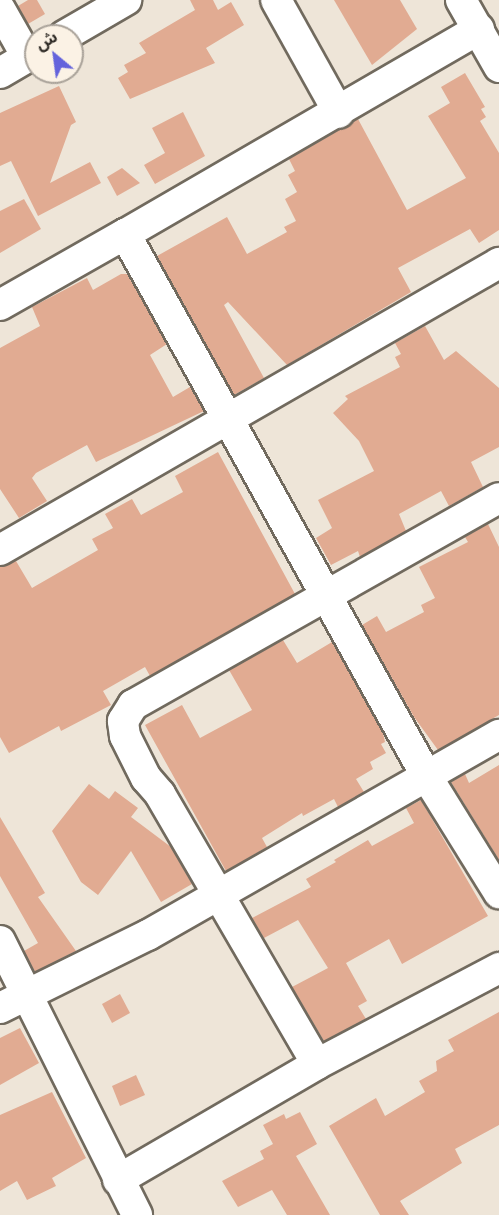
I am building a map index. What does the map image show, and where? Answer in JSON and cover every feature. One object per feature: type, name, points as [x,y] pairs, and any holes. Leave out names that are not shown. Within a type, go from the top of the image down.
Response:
[{"type":"street","points":[[84,24],[126,0]]},
{"type":"street","points":[[276,0],[339,113]]},
{"type":"street","points":[[461,0],[499,68]]},
{"type":"street","points":[[0,9],[24,43]]},
{"type":"street","points":[[0,305],[339,113],[478,29]]},
{"type":"street","points":[[0,72],[24,58]]},
{"type":"street","points":[[125,234],[328,593],[427,777],[499,893]]},
{"type":"street","points":[[0,550],[499,264]]},
{"type":"street","points":[[317,1064],[160,794],[146,778],[125,736],[123,721],[133,705],[499,498]]},
{"type":"street","points":[[0,1008],[30,995],[219,896],[499,735]]},
{"type":"street","points":[[0,941],[30,995],[137,1215]]},
{"type":"street","points":[[118,1179],[317,1064],[499,968]]},
{"type":"building","points":[[28,0],[37,0],[45,14],[28,24],[18,6]]},
{"type":"building","points":[[190,0],[213,0],[218,10],[231,2],[244,25],[206,48],[215,63],[130,99],[118,78],[128,72],[124,65],[146,53],[139,43],[195,10]]},
{"type":"building","points":[[334,0],[400,0],[417,29],[372,65]]},
{"type":"building","points":[[465,73],[485,107],[481,109],[486,117],[480,121],[499,153],[499,230],[479,243],[470,229],[398,268],[411,292],[287,365],[228,302],[224,305],[264,378],[234,395],[157,256],[227,217],[247,254],[287,232],[284,227],[296,221],[285,199],[297,192],[288,175],[295,171],[289,159],[358,119],[407,210],[466,178],[428,116],[450,103],[441,87]]},
{"type":"building","points":[[59,86],[76,122],[71,125],[50,183],[90,162],[101,183],[38,216],[11,161],[0,166],[0,113]]},
{"type":"building","points":[[183,112],[205,156],[155,184],[144,165],[165,153],[152,128]]},
{"type":"building","points":[[122,168],[140,183],[117,196],[107,177]]},
{"type":"building","points":[[24,199],[41,229],[0,253],[0,211]]},
{"type":"building","points":[[121,274],[127,274],[167,344],[150,355],[173,397],[190,387],[204,411],[96,462],[87,445],[36,473],[32,478],[47,501],[19,518],[0,489],[0,348],[40,326],[32,307],[87,278],[93,290]]},
{"type":"building","points":[[425,326],[444,360],[456,351],[499,388],[499,447],[471,462],[483,487],[449,506],[441,491],[399,514],[406,531],[360,557],[358,551],[331,565],[316,538],[332,528],[318,500],[374,471],[359,441],[333,413],[348,399],[345,396],[400,367],[395,357],[401,354],[395,343]]},
{"type":"building","points":[[218,452],[295,594],[150,676],[145,667],[103,691],[111,705],[61,731],[59,726],[9,753],[0,737],[0,567],[16,561],[32,588],[98,550],[92,539],[113,528],[105,514],[132,499],[141,515],[183,492],[175,476]]},
{"type":"building","points":[[488,524],[499,547],[499,715],[438,750],[414,717],[362,625],[377,616],[386,632],[424,612],[421,605],[435,598],[419,567],[468,542],[465,537]]},
{"type":"building","points":[[283,640],[297,663],[332,642],[383,733],[385,742],[381,744],[386,753],[370,762],[373,769],[356,779],[364,792],[338,807],[334,799],[303,816],[302,813],[262,838],[267,847],[226,871],[145,725],[182,705],[200,738],[252,710],[229,670]]},
{"type":"building","points":[[499,765],[499,860],[451,782],[465,774],[469,783]]},
{"type":"building","points":[[89,784],[109,799],[115,791],[138,808],[131,817],[171,847],[192,884],[161,902],[131,851],[98,895],[81,882],[52,831]]},
{"type":"building","points":[[421,800],[488,916],[402,964],[389,939],[346,963],[367,1001],[358,1006],[366,1019],[324,1041],[292,987],[328,968],[298,920],[264,938],[252,918],[311,887],[306,879],[368,840],[372,846],[414,823],[406,808]]},
{"type":"building","points":[[0,817],[45,893],[38,897],[76,951],[35,972],[24,951],[38,943],[0,876]]},
{"type":"building","points":[[120,994],[130,1013],[112,1023],[102,1004]]},
{"type":"building","points":[[499,1012],[499,1125],[455,1149],[462,1163],[400,1201],[409,1215],[380,1215],[329,1126],[376,1098],[385,1116],[425,1092],[419,1081],[437,1071],[436,1061],[454,1051],[448,1040]]},
{"type":"building","points":[[20,1028],[39,1063],[0,1085],[0,1038]]},
{"type":"building","points":[[136,1075],[145,1095],[120,1106],[112,1086]]},
{"type":"building","points":[[52,1092],[86,1158],[52,1178],[56,1186],[27,1200],[17,1181],[0,1191],[0,1115]]},
{"type":"building","points":[[300,1112],[317,1144],[296,1156],[330,1215],[287,1215],[272,1190],[238,1207],[222,1181],[264,1159],[260,1151],[273,1144],[263,1125],[284,1114],[286,1119]]}]
